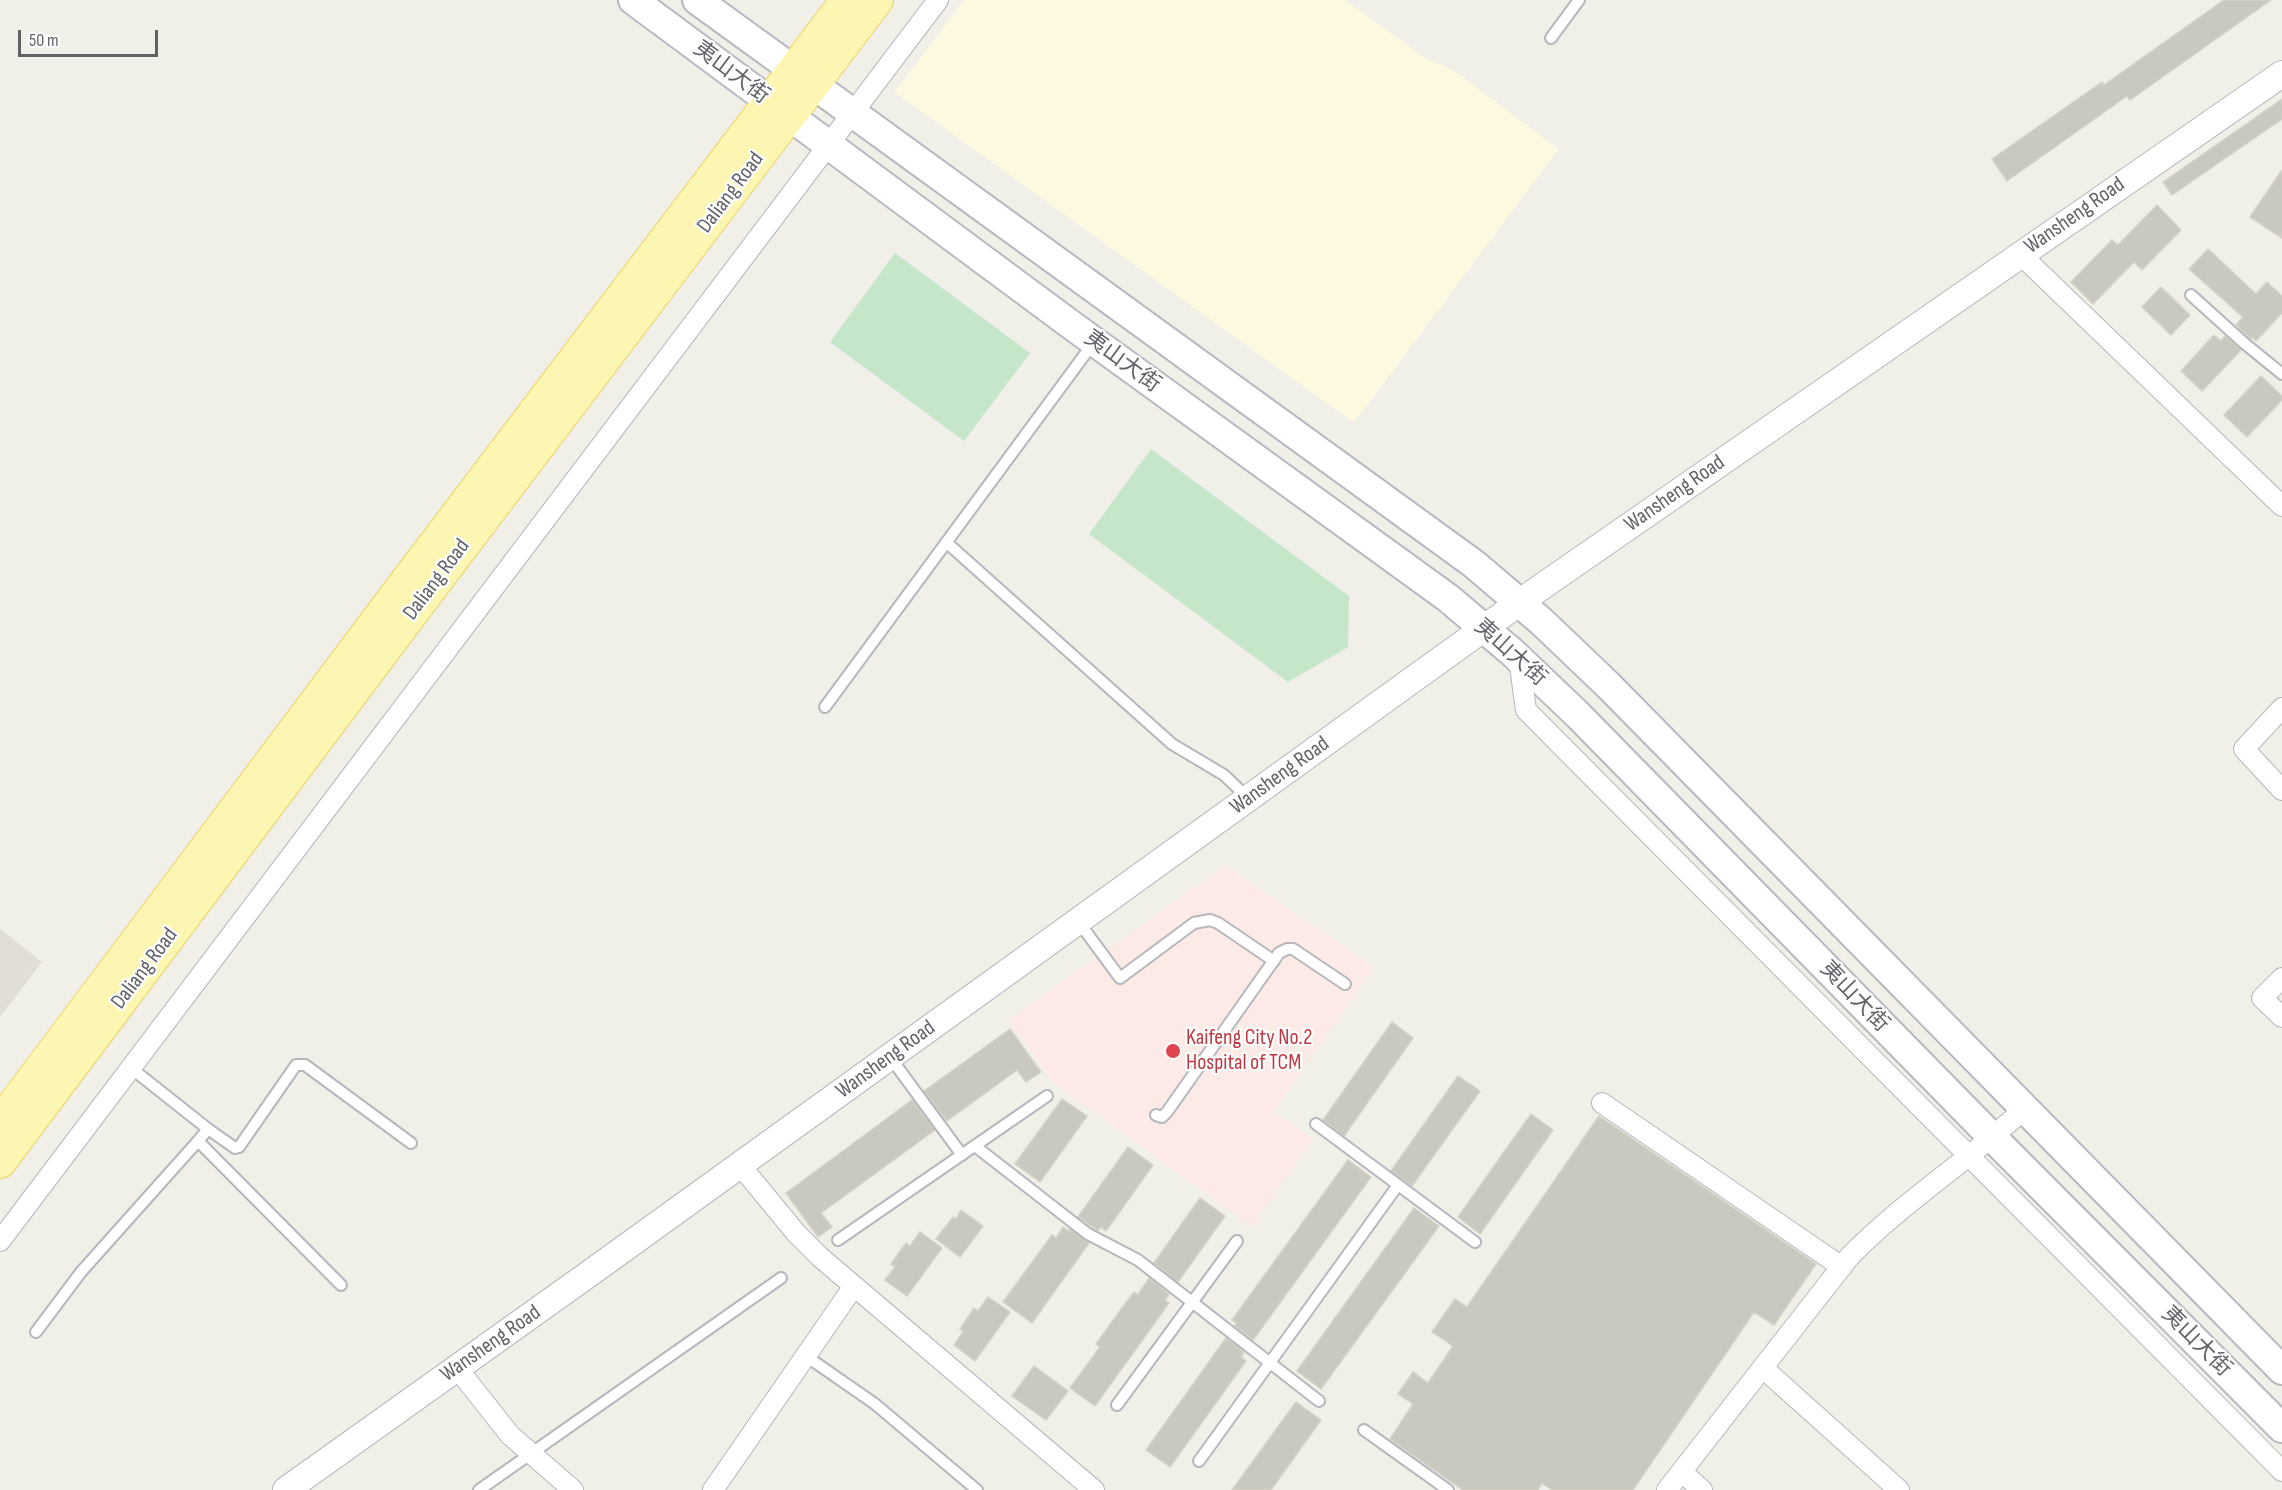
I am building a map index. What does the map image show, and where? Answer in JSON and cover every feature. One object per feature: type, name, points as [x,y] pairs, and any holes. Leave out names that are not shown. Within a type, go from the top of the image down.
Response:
[{"type":"main road","name":"夷山大街","points":[[633,0],[1094,342],[1448,598],[1484,628],[1578,715],[1993,1138],[2282,1428]]},
{"type":"main road","name":"夷山大街","points":[[697,0],[1474,564],[1520,603],[1608,685],[2282,1370]]},
{"type":"main road","name":"Daliang Road","points":[[0,1162],[400,628],[780,109],[803,77],[847,0]]},
{"type":"main road","name":"Daliang Road","points":[[803,77],[877,0]]},
{"type":"main road","name":"Daliang Road","points":[[0,1123],[403,586],[780,109]]},
{"type":"street","points":[[0,1241],[938,0]]},
{"type":"street","name":"Wansheng Road","points":[[286,1490],[1484,628],[2282,74]]},
{"type":"street","points":[[2020,254],[2282,506]]},
{"type":"street","points":[[1519,659],[1526,710],[2282,1471]]},
{"type":"street","points":[[2282,708],[2244,749],[2282,790]]},
{"type":"street","points":[[2282,978],[2262,998],[2282,1017]]},
{"type":"street","points":[[1602,1103],[1842,1266]]},
{"type":"street","points":[[1667,1490],[1842,1266],[1876,1229],[1993,1138],[2024,1109]]},
{"type":"street","points":[[740,1165],[796,1233],[820,1257],[1086,1487]]},
{"type":"street","points":[[713,1490],[854,1286]]},
{"type":"street","points":[[457,1368],[510,1435],[573,1490]]},
{"type":"street","points":[[1763,1368],[1899,1490]]},
{"type":"street","points":[[1682,1472],[1702,1490]]},
{"type":"lane","points":[[1551,38],[1579,0]]},
{"type":"lane","points":[[2192,296],[2282,374]]},
{"type":"lane","points":[[825,707],[1094,342]]},
{"type":"lane","points":[[946,542],[1172,744],[1224,775],[1248,799]]},
{"type":"lane","points":[[1078,921],[1120,978],[1194,923],[1210,920],[1218,922],[1274,961]]},
{"type":"lane","points":[[1156,1116],[1162,1117],[1167,1112],[1279,953],[1287,948],[1293,949],[1345,984]]},
{"type":"lane","points":[[890,1057],[962,1155]]},
{"type":"lane","points":[[130,1068],[234,1148],[239,1147],[296,1065],[305,1065],[411,1143]]},
{"type":"lane","points":[[838,1240],[1047,1096]]},
{"type":"lane","points":[[1316,1124],[1475,1242]]},
{"type":"lane","points":[[36,1332],[81,1272],[207,1129]]},
{"type":"lane","points":[[198,1141],[341,1285]]},
{"type":"lane","points":[[975,1146],[1088,1234],[1138,1260],[1319,1401]]},
{"type":"lane","points":[[1199,1461],[1398,1185]]},
{"type":"lane","points":[[1117,1405],[1237,1241]]},
{"type":"lane","points":[[479,1490],[781,1278]]},
{"type":"lane","points":[[806,1356],[875,1404],[977,1490]]},
{"type":"lane","points":[[1364,1430],[1448,1490]]},
{"type":"shaded area","points":[[964,0],[1345,0],[1427,59],[1455,71],[1559,149],[1354,423],[894,92]]},
{"type":"shaded area","name":"Kaifeng City No.2 Hospital of TCM","points":[[1226,865],[1374,967],[1274,1112],[1313,1138],[1252,1227],[1053,1083],[1008,1020]]},
{"type":"shaded area","points":[[0,929],[42,962],[0,1017]]},
{"type":"green space","points":[[895,253],[1030,353],[964,441],[830,342]]},
{"type":"green space","points":[[1151,449],[1349,596],[1348,647],[1288,682],[1089,534]]},
{"type":"building","points":[[2224,0],[2271,0],[2130,100],[2127,96],[2007,181],[1992,159],[2102,82],[2104,85]]},
{"type":"building","points":[[2282,99],[2282,119],[2172,195],[2163,182]]},
{"type":"building","points":[[2282,170],[2282,238],[2250,217]]},
{"type":"building","points":[[2157,205],[2181,230],[2142,270],[2134,262],[2093,304],[2071,282],[2112,240],[2118,245]]},
{"type":"building","points":[[2208,249],[2256,294],[2267,282],[2282,296],[2282,313],[2256,341],[2236,325],[2243,317],[2189,269]]},
{"type":"building","points":[[2161,287],[2190,315],[2171,335],[2142,307]]},
{"type":"building","points":[[2214,335],[2221,341],[2225,336],[2241,350],[2202,391],[2181,371]]},
{"type":"building","points":[[2261,376],[2282,396],[2282,400],[2247,437],[2224,415]]},
{"type":"building","points":[[1392,1022],[1413,1038],[1344,1136],[1323,1120]]},
{"type":"building","points":[[1010,1029],[1041,1072],[1026,1082],[1017,1070],[947,1121],[924,1091]]},
{"type":"building","points":[[1458,1076],[1480,1091],[1412,1186],[1391,1171]]},
{"type":"building","points":[[1062,1099],[1087,1116],[1040,1182],[1015,1164]]},
{"type":"building","points":[[912,1100],[935,1130],[821,1213],[832,1227],[818,1237],[786,1193]]},
{"type":"building","points":[[1531,1114],[1553,1130],[1480,1234],[1458,1217]]},
{"type":"building","points":[[1599,1116],[1816,1264],[1774,1325],[1754,1312],[1633,1490],[1552,1490],[1542,1483],[1538,1490],[1463,1490],[1390,1439],[1413,1404],[1398,1394],[1413,1372],[1428,1383],[1453,1346],[1432,1332],[1455,1299],[1467,1307]]},
{"type":"building","points":[[1128,1147],[1153,1165],[1106,1231],[1101,1227],[1098,1231],[1078,1217]]},
{"type":"building","points":[[1348,1160],[1371,1177],[1253,1340],[1235,1326],[1237,1323],[1232,1320]]},
{"type":"building","points":[[1200,1198],[1225,1216],[1178,1282],[1154,1263]]},
{"type":"building","points":[[1414,1208],[1439,1226],[1321,1389],[1297,1371]]},
{"type":"building","points":[[961,1210],[983,1226],[960,1257],[936,1239],[953,1217],[956,1219]]},
{"type":"building","points":[[1063,1227],[1068,1231],[1070,1229],[1089,1243],[1032,1323],[1003,1302],[1052,1235],[1056,1238]]},
{"type":"building","points":[[920,1232],[942,1248],[907,1296],[885,1280],[895,1267],[891,1264],[906,1243],[910,1246]]},
{"type":"building","points":[[1149,1278],[1169,1294],[1165,1300],[1169,1303],[1095,1406],[1070,1388],[1100,1347],[1096,1344],[1134,1292],[1138,1295]]},
{"type":"building","points":[[988,1297],[1010,1312],[975,1361],[954,1345],[963,1332],[960,1329],[974,1308],[978,1311]]},
{"type":"building","points":[[1226,1338],[1244,1352],[1241,1357],[1246,1361],[1170,1467],[1146,1450]]},
{"type":"building","points":[[1034,1366],[1068,1391],[1046,1420],[1012,1396]]},
{"type":"building","points":[[1296,1402],[1321,1420],[1271,1490],[1232,1490]]},
{"type":"place","name":"Kaifeng City No.2 Hospital of TCM","points":[[1173,1051]]}]
